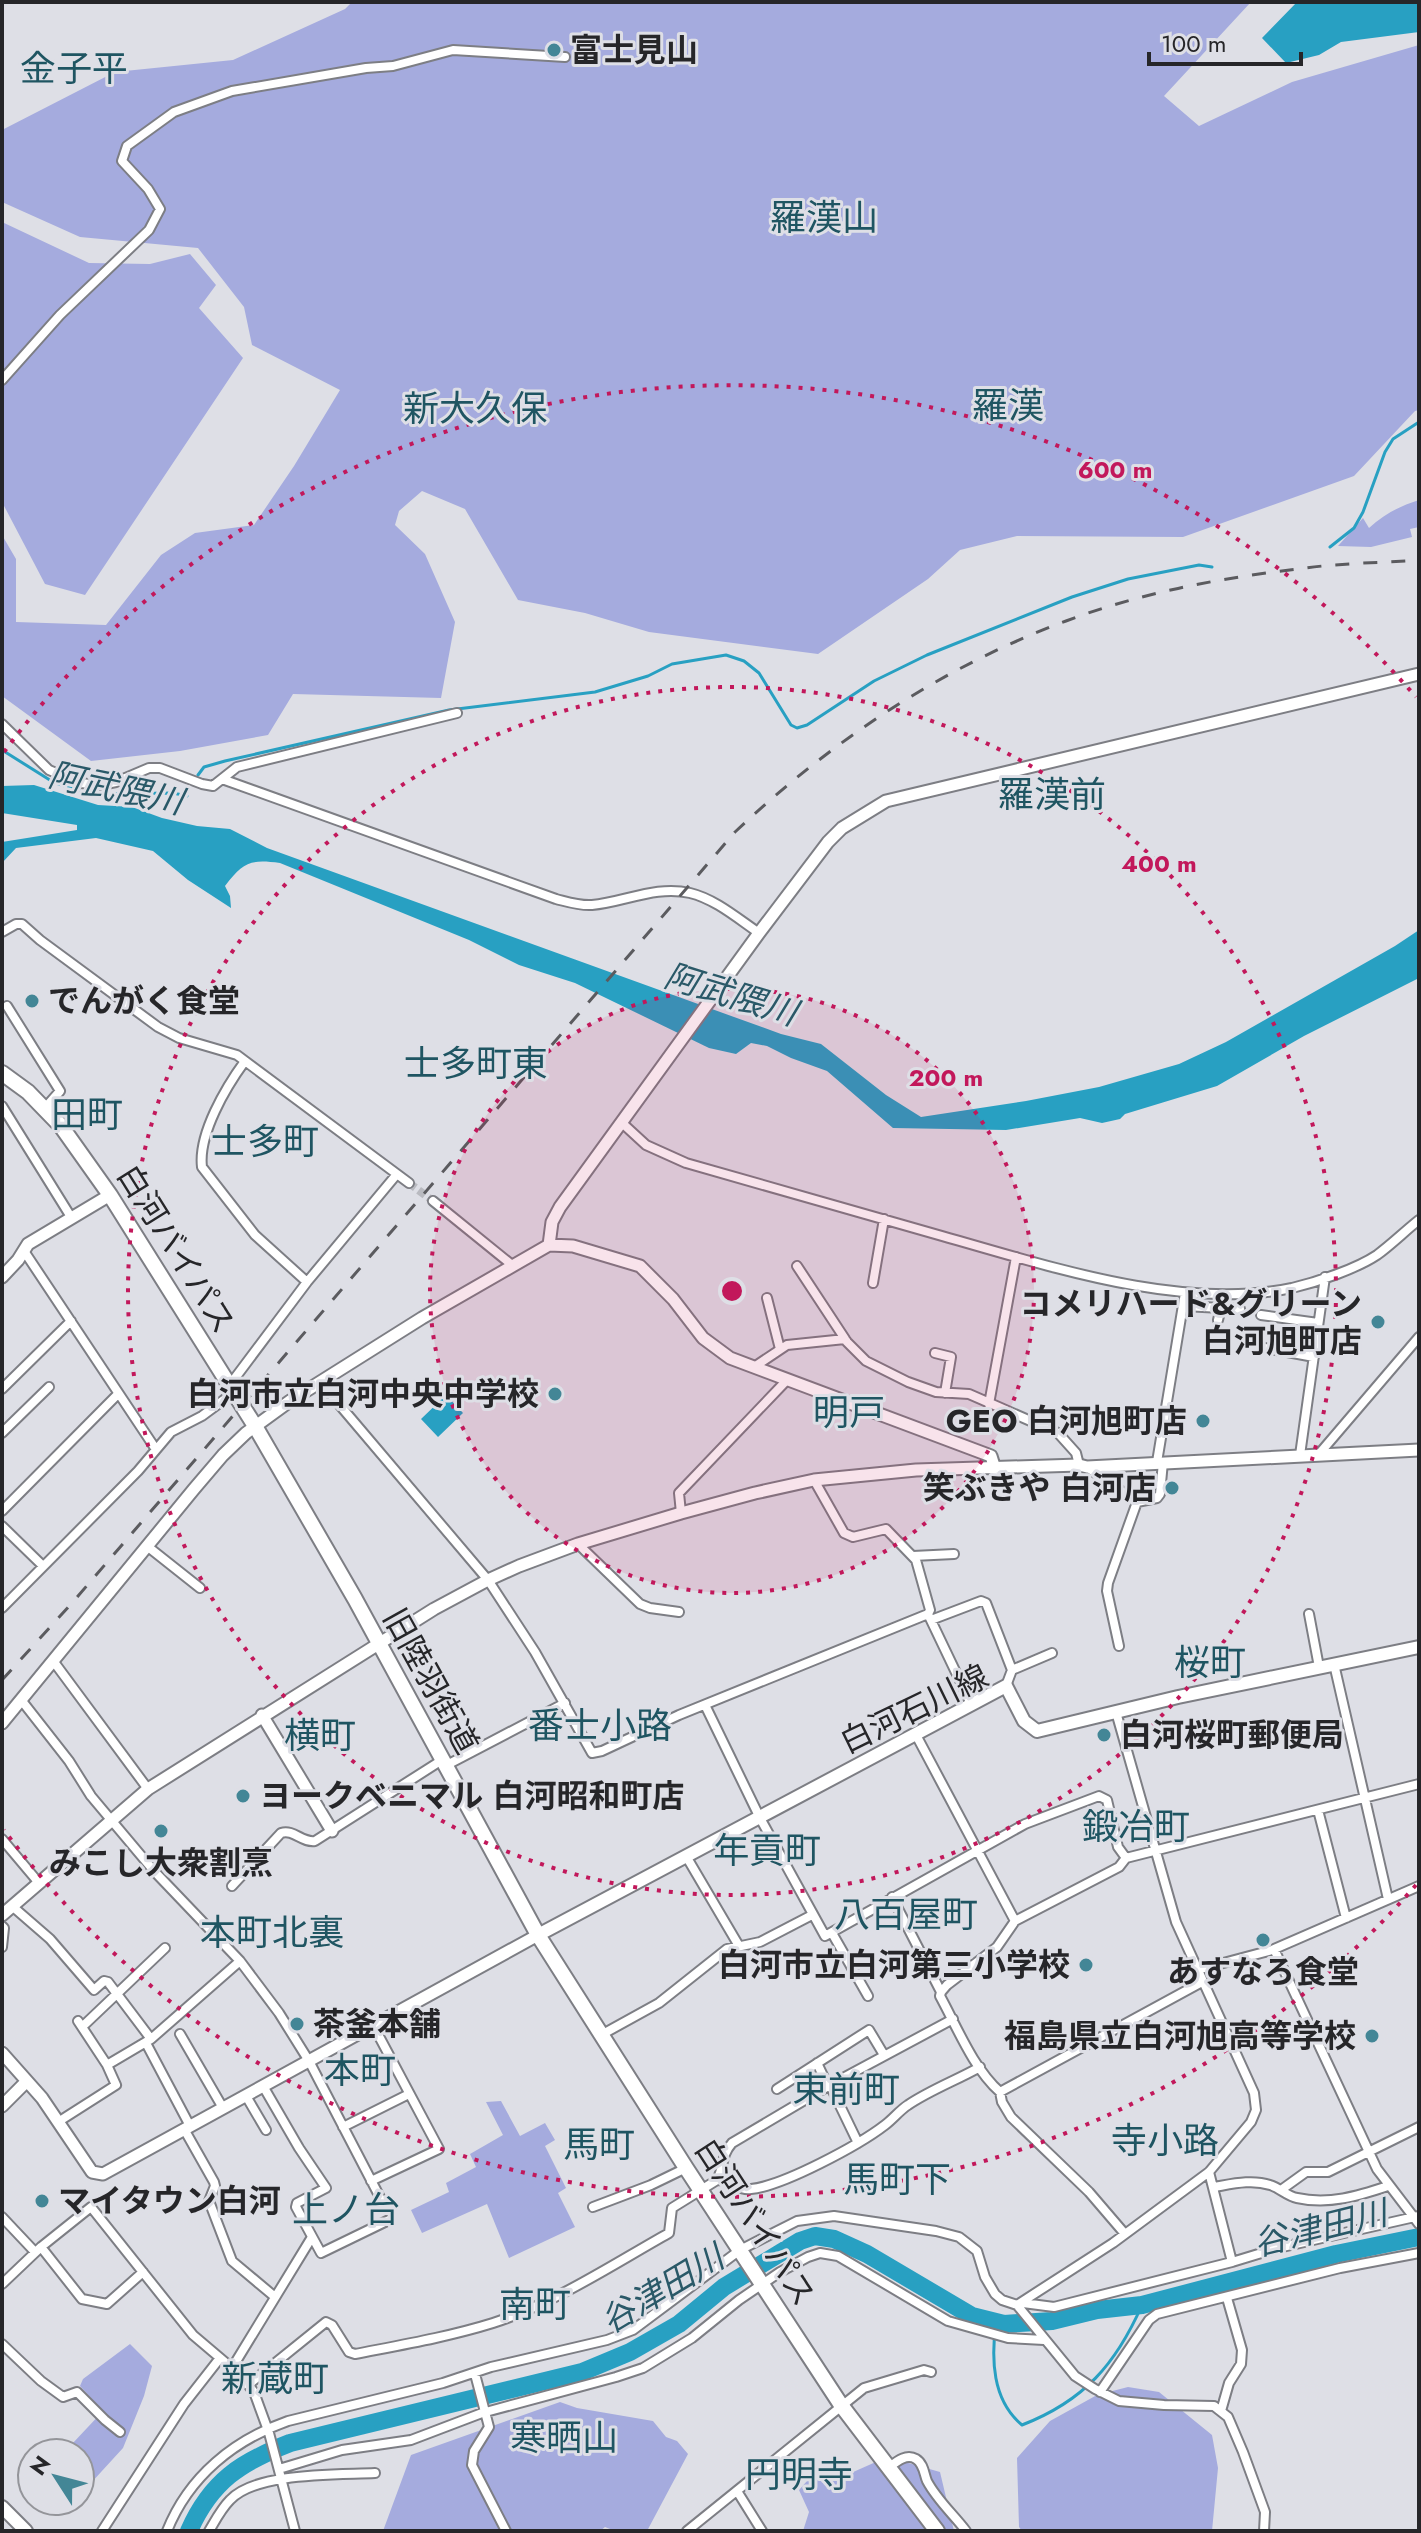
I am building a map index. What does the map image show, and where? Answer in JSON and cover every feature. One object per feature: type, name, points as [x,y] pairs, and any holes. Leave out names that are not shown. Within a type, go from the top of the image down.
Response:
[{"type":"highway","name":"白河バイパス","points":[[2,1073],[45,1108],[72,1139],[231,1388]]},
{"type":"highway","name":"旧陸羽街道","points":[[231,1388],[379,1644],[538,1935]]},
{"type":"highway","name":"白河バイパス","points":[[538,1935],[841,2405],[937,2531]]},
{"type":"main road","name":"白河石川線","points":[[538,1935],[1006,1686],[1024,1721],[1037,1731],[1419,1647]]},
{"type":"main road","points":[[2,2507],[26,2531]]},
{"type":"street","points":[[2,380],[60,315],[149,230],[160,209],[148,189],[122,161],[127,146],[174,112],[232,91],[393,66],[453,50],[565,57]]},
{"type":"street","points":[[549,1245],[552,1222],[560,1207],[759,933],[842,828],[886,801],[1419,674]]},
{"type":"street","points":[[2,724],[49,770],[80,783],[101,785],[149,768],[160,768],[213,786],[237,767],[457,713]]},
{"type":"street","points":[[222,779],[556,899],[592,905],[660,891],[690,893],[710,900],[759,933]]},
{"type":"street","points":[[2,932],[22,924],[158,1027],[179,1038],[237,1055],[409,1183]]},
{"type":"street","points":[[7,1006],[60,1091],[45,1108]]},
{"type":"street","points":[[245,1061],[226,1086],[205,1140],[202,1167],[255,1235],[307,1282]]},
{"type":"street","points":[[2,1106],[71,1217]]},
{"type":"street","points":[[621,1122],[646,1145],[686,1163],[1016,1257],[1131,1284],[1185,1293],[1247,1294],[1294,1287],[1375,1256],[1419,1220]]},
{"type":"street","points":[[2,1608],[138,1471],[171,1432],[202,1416],[231,1388],[307,1282],[397,1174]]},
{"type":"street","points":[[2,1277],[34,1239],[110,1195]]},
{"type":"street","points":[[433,1201],[512,1265]]},
{"type":"street","points":[[873,1283],[884,1219]]},
{"type":"street","points":[[2,1723],[223,1455],[255,1426],[422,1318],[549,1245],[573,1246],[640,1266],[673,1299],[703,1338],[730,1358],[991,1456],[995,1469]]},
{"type":"street","points":[[24,1251],[155,1448]]},
{"type":"street","points":[[989,1404],[1016,1257]]},
{"type":"street","points":[[797,1266],[845,1339],[866,1361],[936,1392],[969,1394],[1058,1433],[1083,1466],[1137,1502],[1157,1498],[1160,1494],[1160,1462],[1185,1293]]},
{"type":"street","points":[[1300,1455],[1325,1277]]},
{"type":"street","points":[[767,1298],[780,1349]]},
{"type":"street","points":[[1184,1306],[1240,1309]]},
{"type":"street","points":[[1218,1320],[1221,1308]]},
{"type":"street","points":[[1261,1315],[1318,1323]]},
{"type":"street","points":[[2,1389],[71,1321]]},
{"type":"street","points":[[1319,1454],[1419,1337]]},
{"type":"street","points":[[754,1367],[780,1349],[798,1343],[845,1339]]},
{"type":"street","points":[[1259,1347],[1314,1357]]},
{"type":"street","points":[[935,1353],[951,1357],[945,1393]]},
{"type":"street","points":[[681,1513],[679,1493],[787,1380]]},
{"type":"street","points":[[321,1383],[488,1580],[595,1753],[705,1705],[930,1617],[981,1601],[986,1603],[1012,1670],[1006,1686]]},
{"type":"street","points":[[2,1433],[49,1387]]},
{"type":"street","points":[[2,1511],[118,1394]]},
{"type":"street","points":[[2,1915],[148,1789],[262,1715],[434,1609],[488,1580],[578,1544],[681,1513],[814,1480],[916,1470],[1083,1466],[1419,1450]]},
{"type":"street","points":[[814,1480],[844,1533],[853,1537],[886,1529],[913,1556],[930,1617],[971,1704]]},
{"type":"street","points":[[1119,1646],[1107,1591],[1137,1502]]},
{"type":"street","points":[[2,1526],[43,1566]]},
{"type":"street","points":[[578,1544],[644,1606],[679,1612]]},
{"type":"street","points":[[147,1546],[200,1588]]},
{"type":"street","points":[[913,1556],[954,1554]]},
{"type":"street","points":[[1309,1614],[1319,1667]]},
{"type":"street","points":[[1012,1670],[1052,1653]]},
{"type":"street","points":[[54,1662],[148,1789]]},
{"type":"street","points":[[1334,1664],[1388,1899]]},
{"type":"street","points":[[22,1701],[69,1761],[91,1796],[154,1871],[240,1961],[279,2013],[309,2061],[385,2207]]},
{"type":"street","points":[[232,1886],[281,1833],[289,1832],[310,1842],[315,1841],[444,1763],[565,1703]]},
{"type":"street","points":[[705,1705],[760,1818],[825,1936],[1025,1824],[1099,1796],[1107,1800],[1118,1847],[1126,1858]]},
{"type":"street","points":[[1020,2304],[1125,2234],[1209,2172],[1251,2122],[1256,2110],[1257,2102],[1176,1922],[1116,1712]]},
{"type":"street","points":[[262,1715],[332,1831]]},
{"type":"street","points":[[915,1733],[1015,1921]]},
{"type":"street","points":[[941,1992],[997,1947],[1015,1921],[1119,1867],[1126,1858],[1419,1784]]},
{"type":"street","points":[[1318,1810],[1346,1918]]},
{"type":"street","points":[[2,1839],[39,1883]]},
{"type":"street","points":[[686,1856],[739,1946]]},
{"type":"street","points":[[1197,1970],[1274,1949],[1419,1886]]},
{"type":"street","points":[[892,1897],[941,1992],[940,1996],[980,2067],[1000,2092],[1011,2117],[1089,2192],[1125,2234]]},
{"type":"street","points":[[12,1906],[50,1939],[94,1990],[104,1981],[118,1993],[148,2041],[214,2182],[209,2201],[232,2261],[275,2297]]},
{"type":"street","points":[[601,2035],[659,2003],[727,1949],[760,1942],[812,1915]]},
{"type":"street","points":[[2,1926],[2,1947]]},
{"type":"street","points":[[832,1933],[868,1996]]},
{"type":"street","points":[[2,2053],[42,2098],[87,2165],[98,2175],[109,2173],[538,1935]]},
{"type":"street","points":[[58,2122],[116,2085],[107,2065],[80,2024],[165,1948]]},
{"type":"street","points":[[167,2531],[178,2508],[211,2465],[240,2443],[288,2421],[607,2340],[633,2330],[742,2252],[797,2221],[834,2216],[959,2237],[977,2251],[985,2277],[1002,2300],[1054,2307],[1278,2248],[1417,2220],[1388,2186],[1369,2152],[1274,1949]]},
{"type":"street","points":[[107,2065],[148,2041],[240,1961]]},
{"type":"street","points":[[1000,2092],[1202,1982]]},
{"type":"street","points":[[248,2385],[326,2322],[332,2325],[349,2352],[355,2354],[447,2336],[496,2322],[551,2299],[669,2233],[672,2208],[717,2180],[722,2171],[724,2152],[732,2143],[953,2019]]},
{"type":"street","points":[[371,2181],[439,2149],[373,2025]]},
{"type":"street","points":[[777,2089],[869,2030],[884,2055]]},
{"type":"street","points":[[180,2034],[223,2108]]},
{"type":"street","points":[[817,2063],[858,2143]]},
{"type":"street","points":[[717,2180],[732,2181],[748,2190],[770,2186],[858,2143],[908,2105],[980,2067]]},
{"type":"street","points":[[2,2106],[26,2082]]},
{"type":"street","points":[[263,2086],[326,2188],[297,2203],[296,2207],[321,2253],[389,2220]]},
{"type":"street","points":[[343,2127],[409,2094]]},
{"type":"street","points":[[246,2096],[266,2130]]},
{"type":"street","points":[[1281,2190],[1306,2172],[1328,2172],[1419,2127]]},
{"type":"street","points":[[593,2207],[686,2168]]},
{"type":"street","points":[[1209,2172],[1232,2262]]},
{"type":"street","points":[[1214,2187],[1256,2182],[1271,2185],[1298,2198],[1335,2200],[1388,2186]]},
{"type":"street","points":[[2,2284],[91,2207],[193,2335],[232,2368],[259,2402],[295,2531]]},
{"type":"street","points":[[2,2217],[38,2250],[82,2299],[107,2304],[143,2272]]},
{"type":"street","points":[[232,2368],[312,2237]]},
{"type":"street","points":[[209,2531],[230,2499],[279,2471],[342,2450],[411,2440],[485,2409],[643,2368],[692,2338],[761,2283],[820,2253],[838,2256],[948,2321],[1008,2338],[1044,2340]]},
{"type":"street","points":[[1097,2390],[1149,2320],[1157,2314],[1340,2268],[1419,2253]]},
{"type":"street","points":[[1221,2411],[1229,2383],[1241,2364],[1242,2350],[1227,2298]]},
{"type":"street","points":[[1020,2304],[1044,2340],[1075,2376],[1097,2390],[1119,2401],[1214,2406],[1228,2417],[1265,2512],[1264,2531]]},
{"type":"street","points":[[2,2344],[63,2397],[77,2392],[120,2432]]},
{"type":"street","points":[[102,2531],[184,2404],[220,2358]]},
{"type":"street","points":[[687,2531],[864,2388],[924,2370],[931,2372]]},
{"type":"street","points":[[475,2374],[489,2427],[474,2451],[472,2465],[506,2531]]},
{"type":"street","points":[[888,2468],[900,2459],[916,2458],[936,2495],[966,2531]]},
{"type":"street","points":[[279,2471],[375,2473]]},
{"type":"street","points":[[737,2491],[762,2531]]},
{"type":"shaded area","points":[[352,2],[1251,2],[1164,96],[1199,126],[1292,82],[1419,45],[1419,410],[1354,476],[1183,537],[1017,536],[960,550],[928,579],[818,654],[649,632],[585,613],[518,600],[465,509],[422,491],[399,511],[395,525],[425,554],[455,622],[441,698],[293,694],[268,735],[180,751],[91,761],[2,696],[2,535],[16,559],[16,622],[106,625],[161,555],[195,533],[254,525],[340,390],[252,345],[244,307],[198,248],[80,237],[2,202],[2,130],[115,72],[233,60],[345,9]]},
{"type":"shaded area","points":[[1297,2],[1419,2],[1419,32],[1341,42],[1319,55],[1286,63],[1262,38]]},
{"type":"shaded area","points":[[2,222],[89,263],[150,264],[190,254],[216,285],[199,308],[243,358],[85,595],[45,584],[2,502]]},
{"type":"shaded area","points":[[1419,500],[1419,527],[1410,529],[1412,537],[1371,547],[1338,546],[1363,518],[1369,528],[1392,511]]},
{"type":"shaded area","points":[[34,785],[98,805],[132,807],[197,826],[230,829],[267,848],[781,1034],[821,1044],[886,1095],[921,1117],[1099,1087],[1179,1064],[1226,1042],[1419,930],[1419,978],[1304,1036],[1217,1086],[1125,1114],[1120,1119],[1102,1123],[1080,1118],[1006,1130],[893,1128],[827,1071],[767,1046],[751,1043],[736,1054],[709,1048],[575,983],[519,965],[469,940],[280,863],[254,862],[242,867],[225,886],[231,908],[188,880],[153,851],[96,838],[16,848],[2,863],[2,842],[77,830],[77,825],[2,813],[2,786]]},
{"type":"shaded area","points":[[446,1395],[463,1413],[438,1437],[421,1419]]},
{"type":"shaded area","points":[[501,2101],[520,2136],[545,2123],[555,2140],[545,2146],[566,2188],[558,2193],[575,2227],[509,2258],[487,2204],[422,2233],[411,2210],[449,2192],[446,2183],[476,2167],[470,2154],[503,2135],[486,2102]]},
{"type":"shaded area","points":[[130,2344],[152,2366],[144,2396],[123,2448],[96,2478],[96,2437],[79,2437],[103,2411],[80,2386],[83,2379]]},
{"type":"shaded area","points":[[1128,2387],[1159,2392],[1212,2435],[1218,2468],[1212,2531],[1022,2531],[1019,2527],[1017,2458],[1050,2421],[1097,2395]]},
{"type":"shaded area","points":[[560,2402],[577,2408],[653,2421],[666,2437],[677,2441],[688,2454],[647,2531],[615,2531],[605,2527],[600,2531],[383,2531],[411,2455]]},
{"type":"shaded area","points":[[887,2457],[940,2472],[954,2531],[803,2531],[809,2512],[799,2490],[815,2472],[851,2473]]},
{"type":"waterway","points":[[1330,547],[1354,528],[1393,439],[1419,422]]},
{"type":"waterway","name":"阿武隈川","points":[[198,775],[204,767],[225,761],[449,710],[595,692],[648,676],[672,664],[726,655],[744,661],[759,673],[791,725],[797,728],[807,725],[874,681],[927,655],[1072,597],[1128,579],[1199,565],[1212,567]]},
{"type":"waterway","name":"阿武隈川","points":[[2,750],[53,782],[88,794],[173,793],[187,796]]},
{"type":"waterway","name":"谷津田川","points":[[189,2531],[207,2499],[229,2475],[272,2450],[582,2372],[630,2352],[679,2324],[724,2287],[800,2241],[815,2236],[834,2239],[867,2254],[972,2316],[1004,2324],[1052,2321],[1097,2310],[1142,2305],[1336,2254],[1419,2237]]},
{"type":"waterway","name":"谷津田川","points":[[996,2322],[994,2364],[999,2391],[1012,2415],[1022,2425],[1063,2404],[1096,2378],[1121,2345],[1142,2305]]},
{"type":"tunnel","points":[[409,1183],[433,1201]]},
{"type":"railway","points":[[2,1680],[72,1603],[735,832],[810,767],[849,737],[932,684],[1020,640],[1094,611],[1180,588],[1239,577],[1328,565],[1419,560]]},
{"type":"place","name":"富士見山","points":[[554,50]]},
{"type":"place","name":"でんがく食堂","points":[[32,1001]]},
{"type":"place","name":"コメリハード&グリーン 白河旭町店","points":[[1378,1322]]},
{"type":"place","name":"白河市立白河中央中学校","points":[[555,1394]]},
{"type":"place","name":"GEO 白河旭町店","points":[[1203,1421]]},
{"type":"place","name":"笑ぶきや 白河店","points":[[1172,1488]]},
{"type":"place","name":"白河桜町郵便局","points":[[1104,1735]]},
{"type":"place","name":"ヨークベニマル 白河昭和町店","points":[[243,1796]]},
{"type":"place","name":"みこし大衆割烹","points":[[161,1831]]},
{"type":"place","name":"あすなろ食堂","points":[[1263,1940]]},
{"type":"place","name":"白河市立白河第三小学校","points":[[1086,1965]]},
{"type":"place","name":"茶釜本舗","points":[[297,2024]]},
{"type":"place","name":"福島県立白河旭高等学校","points":[[1372,2036]]},
{"type":"place","name":"マイタウン白河","points":[[42,2201]]},
{"type":"district","name":"金子平","points":[[74,68]]},
{"type":"district","name":"羅漢山","points":[[824,217]]},
{"type":"district","name":"羅漢","points":[[1008,405]]},
{"type":"district","name":"新大久保","points":[[475,408]]},
{"type":"district","name":"羅漢前","points":[[1052,794]]},
{"type":"district","name":"士多町東","points":[[476,1063]]},
{"type":"district","name":"田町","points":[[87,1114]]},
{"type":"district","name":"士多町","points":[[265,1141]]},
{"type":"district","name":"明戸","points":[[849,1412]]},
{"type":"district","name":"桜町","points":[[1210,1662]]},
{"type":"district","name":"番士小路","points":[[600,1725]]},
{"type":"district","name":"横町","points":[[320,1735]]},
{"type":"district","name":"鍛冶町","points":[[1136,1826]]},
{"type":"district","name":"年貢町","points":[[767,1850]]},
{"type":"district","name":"八百屋町","points":[[906,1914]]},
{"type":"district","name":"本町北裏","points":[[272,1932]]},
{"type":"district","name":"本町","points":[[360,2070]]},
{"type":"district","name":"束前町","points":[[846,2089]]},
{"type":"district","name":"寺小路","points":[[1165,2140]]},
{"type":"district","name":"馬町","points":[[599,2144]]},
{"type":"district","name":"馬町下","points":[[897,2179]]},
{"type":"district","name":"上ノ台","points":[[346,2209]]},
{"type":"district","name":"南町","points":[[535,2304]]},
{"type":"district","name":"新蔵町","points":[[275,2378]]},
{"type":"district","name":"寒晒山","points":[[564,2437]]},
{"type":"district","name":"円明寺","points":[[799,2474]]}]
